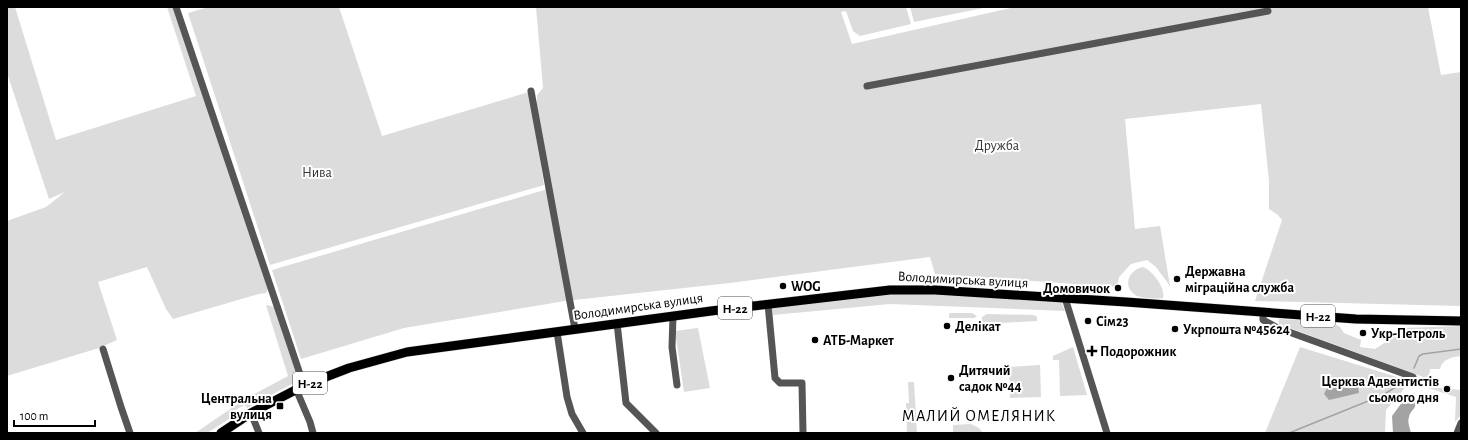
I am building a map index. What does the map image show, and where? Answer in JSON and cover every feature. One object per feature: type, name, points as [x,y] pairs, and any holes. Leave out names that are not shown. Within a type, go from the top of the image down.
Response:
[{"type":"main road","name":"Володимирська вулиця","points":[[305,385],[350,368],[407,352],[617,323],[890,290],[935,290],[1065,298],[1356,319],[1461,321]]},
{"type":"main road","name":"Н-22","points":[[222,433],[251,414],[305,385]]},
{"type":"street","points":[[176,7],[295,360],[305,385]]},
{"type":"street","points":[[867,86],[1268,11]]},
{"type":"street","points":[[531,91],[575,329]]},
{"type":"street","points":[[1065,298],[1106,433]]},
{"type":"street","points":[[768,304],[776,378],[780,383],[802,383],[803,433]]},
{"type":"street","points":[[1263,312],[1263,320],[1278,328],[1413,377]]},
{"type":"street","points":[[673,316],[672,347],[677,385]]},
{"type":"street","points":[[617,323],[626,403],[656,433]]},
{"type":"street","points":[[556,332],[567,398],[572,414],[583,433]]},
{"type":"street","points":[[103,349],[120,408],[130,433]]},
{"type":"street","points":[[296,390],[310,422],[313,433]]},
{"type":"street","points":[[251,414],[259,433]]},
{"type":"street","points":[[1457,433],[1461,423]]},
{"type":"green space","points":[[7,7],[15,7],[56,140],[196,96],[167,7],[173,7],[268,289],[266,293],[173,319],[166,309],[147,267],[98,282],[117,340],[99,348],[7,376],[7,221],[46,207],[65,192],[49,199],[7,73]]},
{"type":"green space","name":"Нива","points":[[209,7],[339,7],[382,136],[529,92],[544,185],[270,265],[188,13]]},
{"type":"green space","name":"Дружба","points":[[536,7],[906,7],[911,24],[860,36],[853,31],[846,11],[841,12],[852,44],[1015,7],[1428,7],[1441,75],[1461,72],[1461,306],[1255,301],[1282,220],[1278,215],[1269,209],[1269,181],[1261,104],[1125,119],[1135,229],[1160,226],[1170,286],[1156,267],[1147,260],[1131,264],[1119,277],[1117,287],[935,274],[930,257],[730,283],[565,301],[404,328],[301,359],[272,270],[551,188],[537,106],[537,95],[543,88]]},
{"type":"green space","points":[[910,7],[988,7],[914,22]]},
{"type":"green space","points":[[1143,267],[1158,280],[1162,289],[1163,298],[1144,298],[1137,296],[1130,290],[1128,282],[1131,274],[1138,268]]},
{"type":"green space","points":[[890,293],[945,294],[1061,302],[1065,311],[890,304],[773,315],[772,307]]},
{"type":"green space","points":[[266,305],[275,307],[297,369],[297,376],[294,383],[247,408],[245,405],[235,410],[237,414],[207,433],[195,433],[245,399],[288,376]]},
{"type":"green space","points":[[949,313],[972,313],[977,316],[974,318],[949,318]]},
{"type":"green space","points":[[987,314],[1034,315],[1037,317],[1037,321],[982,324],[982,317]]},
{"type":"green space","points":[[1279,319],[1317,321],[1335,324],[1340,327],[1344,333],[1361,340],[1360,347],[1375,349],[1389,340],[1401,328],[1461,326],[1461,356],[1445,361],[1440,369],[1430,369],[1429,377],[1426,378],[1279,324]]},
{"type":"green space","points":[[698,328],[710,388],[684,392],[675,331]]},
{"type":"green space","points":[[1073,347],[1087,395],[1060,396],[1059,360],[1053,360],[1053,356]]},
{"type":"green space","points":[[1300,347],[1410,381],[1412,379],[1432,387],[1461,390],[1461,415],[1455,422],[1456,397],[1410,382],[1386,410],[1385,433],[1265,433]]},
{"type":"green space","points":[[1040,365],[1041,397],[1010,398],[1009,367]]},
{"type":"green space","points":[[908,382],[914,382],[917,433],[907,433],[906,403],[909,403]]},
{"type":"green space","points":[[971,424],[979,428],[983,433],[953,433],[953,425]]},
{"type":"shaded area","points":[[1329,384],[1358,386],[1359,393],[1329,400],[1324,394]]},
{"type":"shaded area","points":[[1406,397],[1414,399],[1415,403],[1415,407],[1408,419],[1411,433],[1393,433],[1392,416]]},
{"type":"waterway","points":[[1414,368],[1419,356],[1423,354],[1461,349]]},
{"type":"waterway","points":[[1289,433],[1383,395],[1402,383]]},
{"type":"place","name":"Державна міграційна служба","points":[[1177,279]]},
{"type":"place","name":"WOG","points":[[783,286]]},
{"type":"place","name":"Домовичок","points":[[1118,288]]},
{"type":"place","name":"Сім23","points":[[1088,321]]},
{"type":"place","name":"Делікат","points":[[947,326]]},
{"type":"place","name":"Укрпошта №45624","points":[[1175,329]]},
{"type":"place","name":"Укр-Петроль","points":[[1363,333]]},
{"type":"place","name":"АТБ-Маркет","points":[[815,340]]},
{"type":"place","name":"Подорожник","points":[[1092,351]]},
{"type":"place","name":"Дитячий садок №44","points":[[951,378]]},
{"type":"place","name":"Церква Адвентистів сьомого дня","points":[[1447,389]]},
{"type":"place","name":"Центральна вулиця","points":[[280,406]]},
{"type":"district","name":"МАЛИЙ ОМЕЛЯНИК","points":[[979,415]]}]
